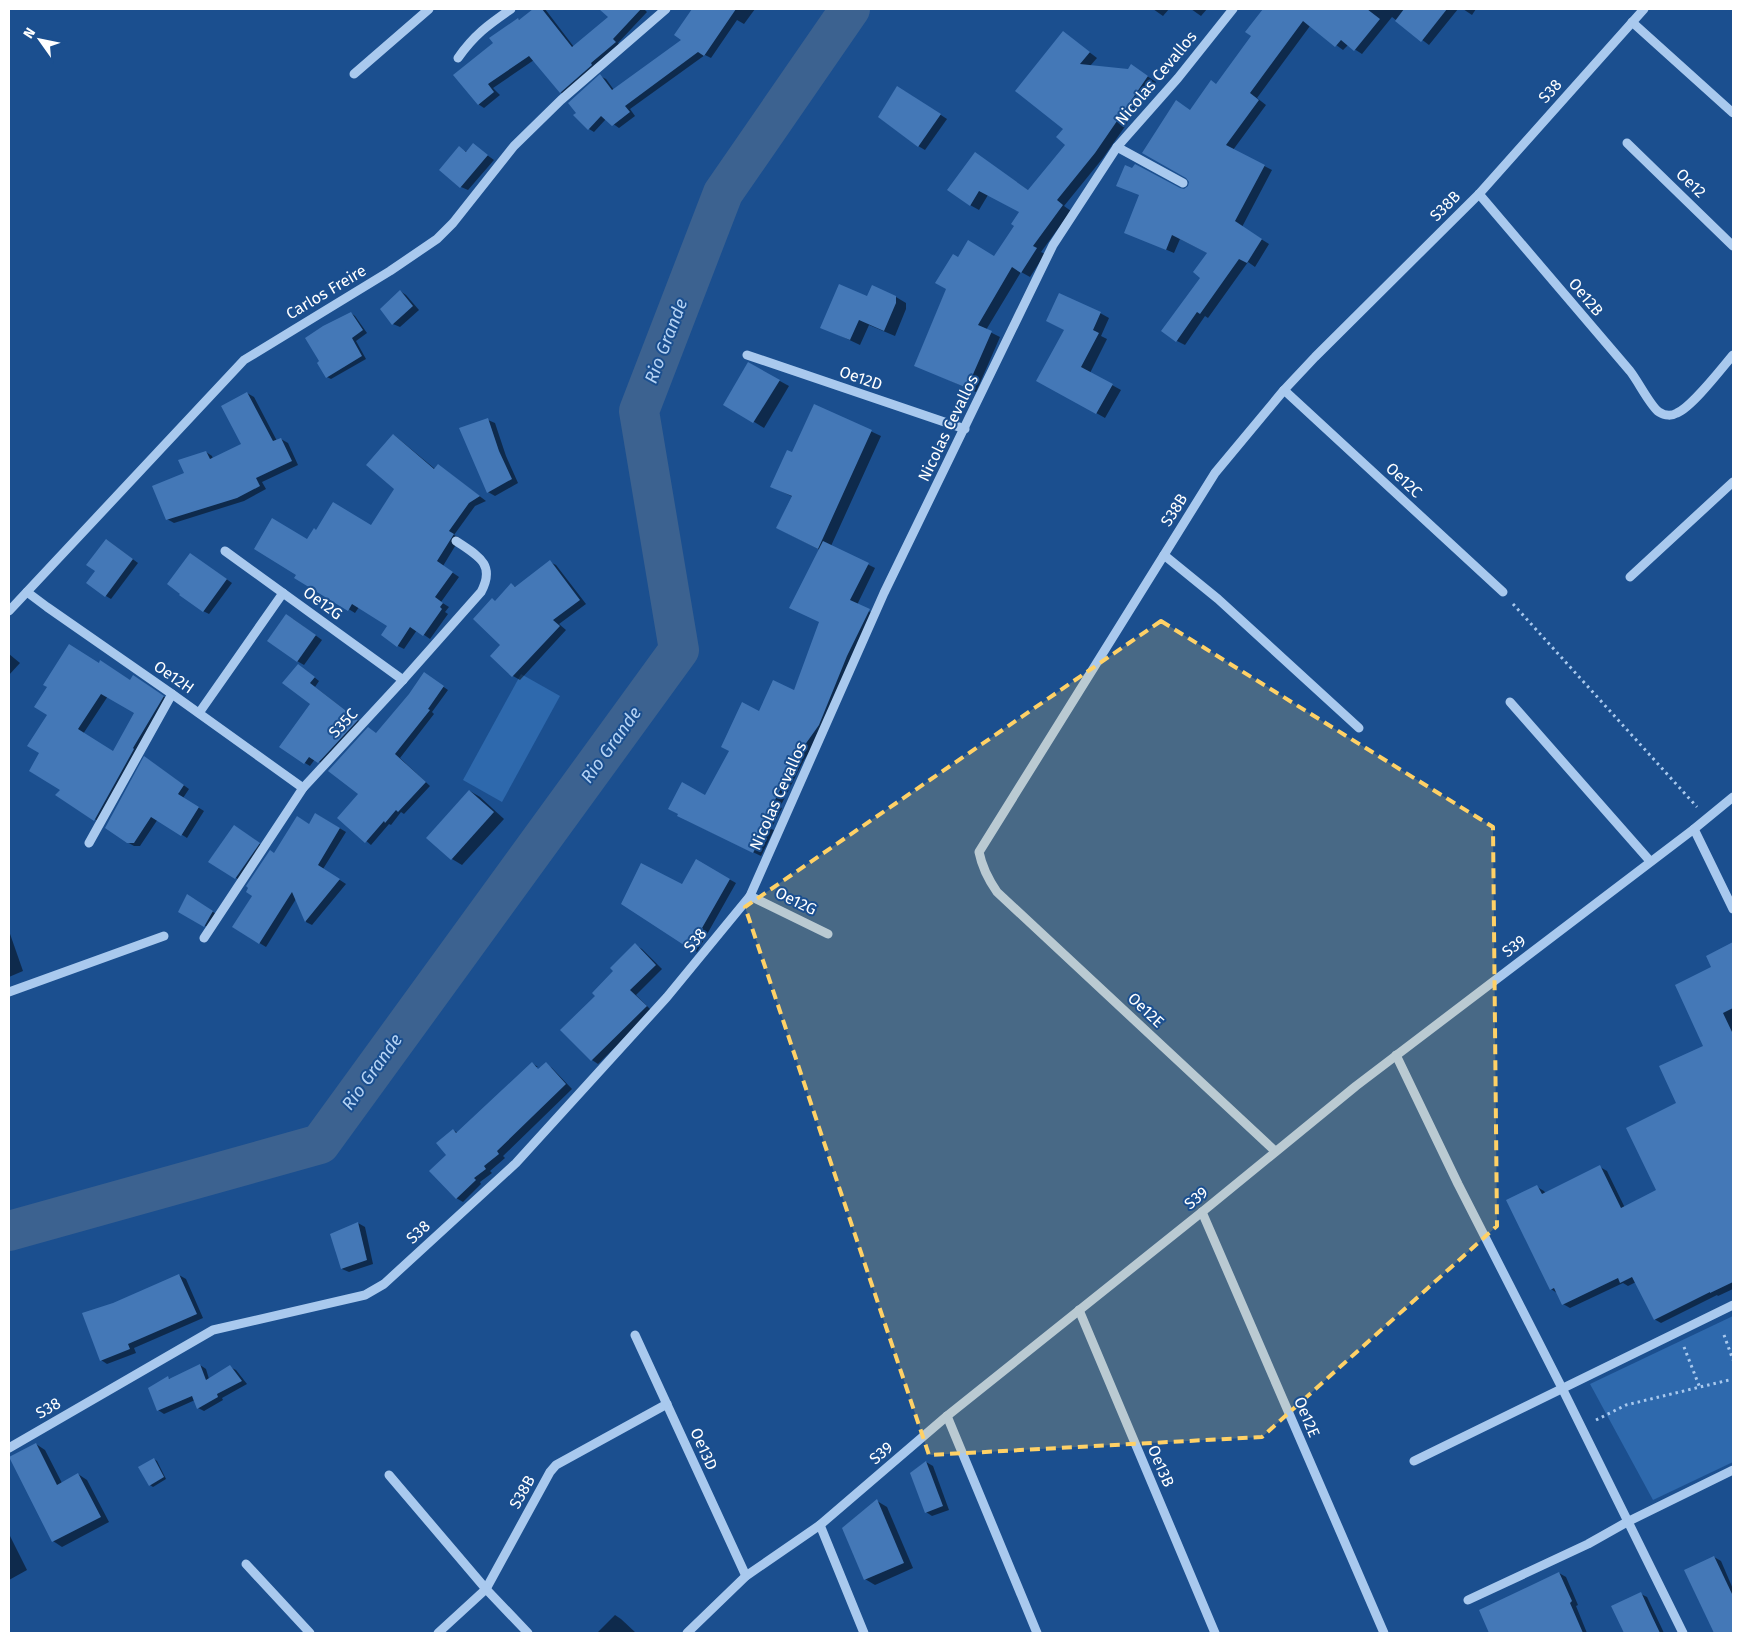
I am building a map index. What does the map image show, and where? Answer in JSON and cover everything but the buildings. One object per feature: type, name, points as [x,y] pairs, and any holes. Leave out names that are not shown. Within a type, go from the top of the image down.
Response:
[{"type":"street","points":[[354,74],[429,9]]},
{"type":"street","points":[[458,58],[479,32],[511,9]]},
{"type":"street","name":"Carlos Freire","points":[[9,611],[244,360],[390,271],[437,239],[453,223],[514,146],[562,100],[666,9]]},
{"type":"street","name":"Nicolas Cevallos","points":[[750,896],[884,593],[1053,245],[1117,147],[1178,78],[1233,9]]},
{"type":"street","name":"S38","points":[[1479,194],[1644,9]]},
{"type":"street","points":[[1632,22],[1733,113]]},
{"type":"street","name":"Oe12","points":[[1627,142],[1733,246]]},
{"type":"street","points":[[1117,147],[1183,184]]},
{"type":"street","name":"S38B","points":[[997,892],[990,883],[981,864],[979,852],[1215,473],[1314,357],[1479,194]]},
{"type":"street","name":"Oe12B","points":[[1479,194],[1635,377],[1654,408],[1659,412],[1671,416],[1682,411],[1733,355]]},
{"type":"street","name":"Oe12D","points":[[747,355],[965,429]]},
{"type":"street","name":"Oe12C","points":[[1284,390],[1503,592]]},
{"type":"street","points":[[1630,577],[1733,482]]},
{"type":"street","name":"S35C","points":[[204,938],[303,788],[481,592],[487,582],[487,573],[484,565],[478,556],[456,541]]},
{"type":"street","name":"Oe12G","points":[[225,551],[403,680]]},
{"type":"street","points":[[1164,555],[1218,599],[1358,728]]},
{"type":"street","name":"Oe12H","points":[[27,592],[303,788]]},
{"type":"street","points":[[199,713],[283,593]]},
{"type":"street","points":[[89,843],[172,694]]},
{"type":"street","points":[[1510,702],[1650,861]]},
{"type":"street","name":"S39","points":[[688,1633],[746,1576],[820,1525],[947,1416],[1202,1212],[1275,1151],[1396,1055],[1694,829],[1733,797]]},
{"type":"street","points":[[1694,829],[1733,908]]},
{"type":"street","name":"Oe12E","points":[[997,892],[1275,1151]]},
{"type":"street","name":"S38","points":[[9,1448],[213,1330],[365,1296],[384,1284],[516,1163],[667,997],[750,896]]},
{"type":"street","name":"Oe12G","points":[[750,896],[828,934]]},
{"type":"street","points":[[9,992],[164,936]]},
{"type":"street","points":[[1396,1055],[1458,1184],[1582,1427],[1682,1633]]},
{"type":"street","name":"Oe12E","points":[[1202,1212],[1384,1633]]},
{"type":"street","points":[[1414,1461],[1733,1304]]},
{"type":"street","name":"Oe13B","points":[[1080,1310],[1215,1633]]},
{"type":"street","name":"Oe13D","points":[[635,1335],[746,1576]]},
{"type":"street","name":"S38B","points":[[438,1633],[486,1589],[550,1472],[556,1465],[667,1404]]},
{"type":"street","points":[[947,1416],[1037,1633]]},
{"type":"street","points":[[1468,1600],[1588,1544],[1627,1522],[1733,1470]]},
{"type":"street","points":[[389,1476],[486,1589],[528,1633]]},
{"type":"street","points":[[820,1525],[864,1633]]},
{"type":"street","points":[[246,1564],[310,1633]]},
{"type":"path","points":[[1503,592],[1707,818]]},
{"type":"path","points":[[1678,1332],[1700,1388]]},
{"type":"path","points":[[1724,1335],[1733,1360]]},
{"type":"path","points":[[1582,1427],[1626,1405],[1733,1379]]},
{"type":"highlighted area","points":[[1161,621],[1493,827],[1497,1226],[1262,1437],[929,1455],[745,907]]},
{"type":"shaded area","points":[[521,674],[560,696],[502,802],[463,780]]},
{"type":"shaded area","points":[[1733,1316],[1733,1462],[1653,1500],[1590,1384]]},
{"type":"waterway","name":"Rio Grande","points":[[9,1231],[320,1144],[679,650],[639,411],[723,193],[850,9]]}]
